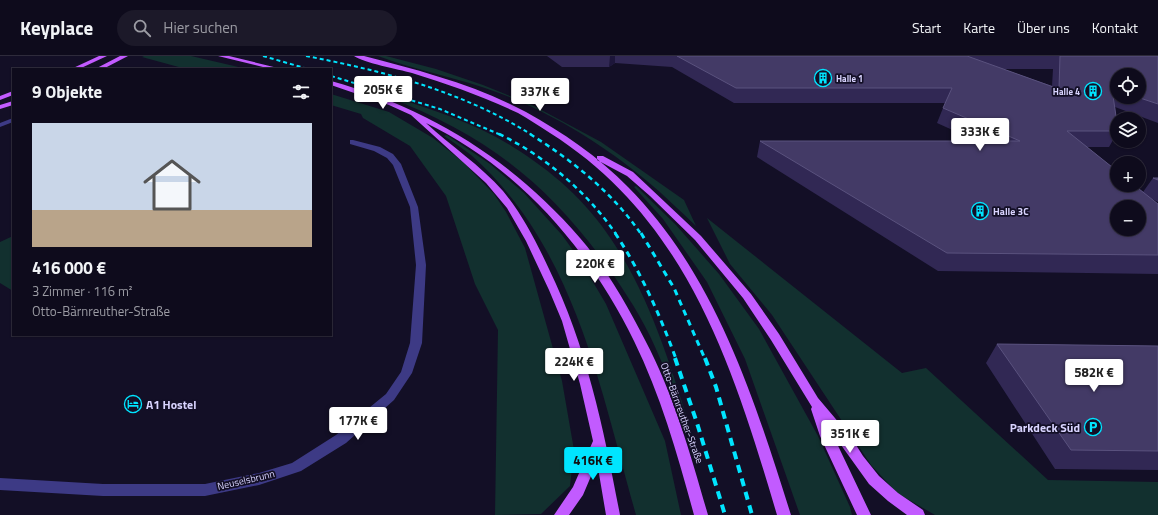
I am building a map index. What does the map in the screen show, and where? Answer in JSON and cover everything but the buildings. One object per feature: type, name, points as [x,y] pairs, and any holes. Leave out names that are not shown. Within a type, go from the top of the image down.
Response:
[{"type":"main road","points":[[76,68],[104,56]]},
{"type":"main road","points":[[100,68],[125,56]]},
{"type":"main road","points":[[221,56],[275,68]]},
{"type":"main road","points":[[357,56],[436,79],[487,97],[536,120],[581,149],[630,174],[698,238],[747,296],[775,337],[814,401],[874,480],[893,497],[918,515]]},
{"type":"main road","name":"Otto-Bärnreuther-Straße","points":[[332,83],[370,95],[410,110],[451,131],[499,163],[542,200],[582,246],[623,309],[656,376],[681,445],[701,515]]},
{"type":"main road","points":[[0,98],[12,93]]},
{"type":"main road","points":[[0,107],[12,103]]},
{"type":"main road","name":"Otto-Bärnreuther-Straße","points":[[410,110],[428,130],[455,149],[499,192],[522,224],[547,273],[573,337],[588,388],[612,515]]},
{"type":"main road","points":[[581,149],[617,179],[648,212],[677,251],[697,284],[718,326],[735,366],[761,440],[784,515]]},
{"type":"main road","points":[[814,401],[826,436],[864,515]]},
{"type":"main road","points":[[561,515],[578,491],[599,442]]},
{"type":"street","points":[[0,125],[12,120]]},
{"type":"street","name":"Neuselsbrunn","points":[[0,484],[103,490],[204,490],[260,479],[296,467],[341,439],[390,397],[406,373],[416,343],[421,265],[414,207],[397,164],[390,156],[377,149],[353,142]]},
{"type":"green space","points":[[191,56],[243,68],[182,68],[142,57]]},
{"type":"green space","points":[[378,56],[386,56],[436,69],[483,85],[534,106],[601,142],[684,200],[696,226],[647,181],[613,155],[558,120],[499,93]]},
{"type":"green space","points":[[332,94],[389,112],[433,138],[463,162],[494,194],[506,212],[525,248],[562,381],[574,450],[570,486],[541,514],[495,515],[498,330],[475,284],[446,196],[410,146],[363,118],[361,114],[332,105]]},
{"type":"green space","points":[[391,96],[454,118],[499,138],[527,156],[555,177],[591,212],[611,239],[638,286],[660,336],[694,439],[662,362],[634,306],[602,259],[579,230],[533,182],[508,162],[481,143],[453,127],[422,111],[388,97]]},
{"type":"green space","points":[[447,135],[490,164],[524,193],[562,235],[580,260],[606,304],[665,441],[681,515],[636,515],[610,418],[595,370],[579,322],[559,276],[536,232],[506,192],[471,155],[444,136]]},
{"type":"green space","points":[[636,186],[676,225],[719,274],[759,329],[818,436],[850,507],[852,515],[800,515],[745,359],[707,282],[663,219],[634,187]]},
{"type":"green space","points":[[707,218],[902,373],[926,368],[1048,480],[1158,482],[1158,515],[935,515],[897,493],[871,465],[772,315],[730,264]]},
{"type":"green space","points":[[12,236],[12,290],[0,283],[0,242]]},
{"type":"railway","points":[[263,56],[305,68]]},
{"type":"railway","points":[[306,56],[394,76],[423,85],[479,107],[532,135]]},
{"type":"railway","points":[[332,76],[440,109],[500,135]]},
{"type":"railway","points":[[530,134],[546,144],[591,178],[617,204],[641,234]]},
{"type":"railway","points":[[500,135],[533,153],[564,176],[592,204],[616,234]]},
{"type":"railway","points":[[615,233],[649,294],[676,359]]},
{"type":"railway","points":[[641,233],[674,288],[705,359]]},
{"type":"railway","points":[[675,358],[697,423],[725,515]]},
{"type":"railway","points":[[705,358],[716,387],[752,515]]},
{"type":"place","name":"Halle 1","points":[[823,78]]},
{"type":"place","name":"Halle 4","points":[[1093,91]]},
{"type":"place","name":"Halle 3C","points":[[980,211]]},
{"type":"place","name":"A1 Hostel","points":[[133,404]]},
{"type":"place","name":"Parkdeck Süd","points":[[1093,427]]}]
